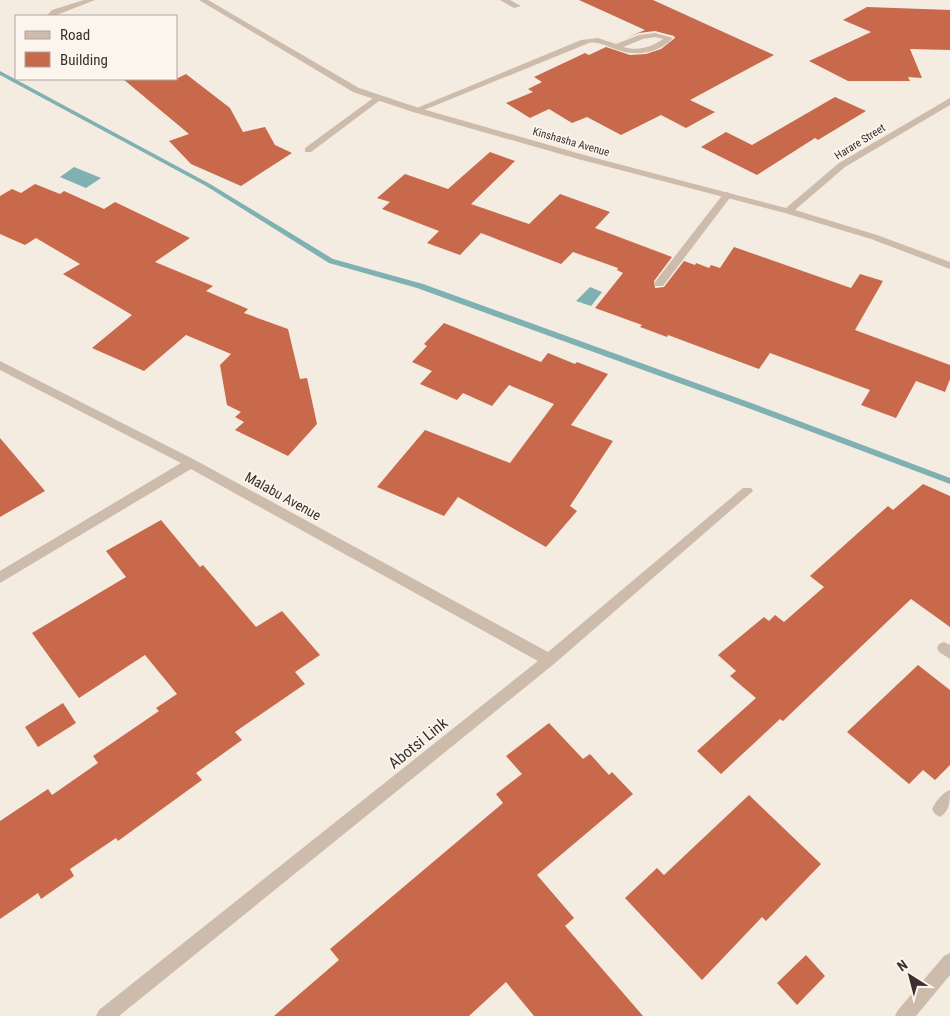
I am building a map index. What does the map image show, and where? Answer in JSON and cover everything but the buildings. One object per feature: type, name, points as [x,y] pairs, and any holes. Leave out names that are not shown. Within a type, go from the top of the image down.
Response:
[{"type":"street","points":[[51,15],[91,0]]},
{"type":"street","name":"Kinshasha Avenue","points":[[203,0],[356,90],[416,110],[581,157],[788,211],[874,237],[950,266]]},
{"type":"street","points":[[504,0],[517,6]]},
{"type":"street","points":[[416,110],[577,44],[596,40],[631,53],[640,53],[658,47],[669,38],[659,34],[643,36],[616,47]]},
{"type":"street","points":[[308,150],[379,98]]},
{"type":"street","name":"Harare Street","points":[[788,211],[842,165],[950,101]]},
{"type":"street","points":[[659,284],[727,195]]},
{"type":"street","name":"Malabu Avenue","points":[[0,365],[191,463],[549,660]]},
{"type":"street","points":[[0,578],[191,463]]},
{"type":"street","name":"Abotsi Link","points":[[105,1016],[549,660],[747,491]]},
{"type":"street","points":[[904,1016],[950,962]]},
{"type":"water","points":[[74,167],[101,178],[86,188],[60,177]]},
{"type":"water","points":[[590,287],[602,292],[591,306],[576,301]]},
{"type":"waterway","points":[[0,73],[208,185],[331,261],[420,286],[751,406],[950,481]]}]
